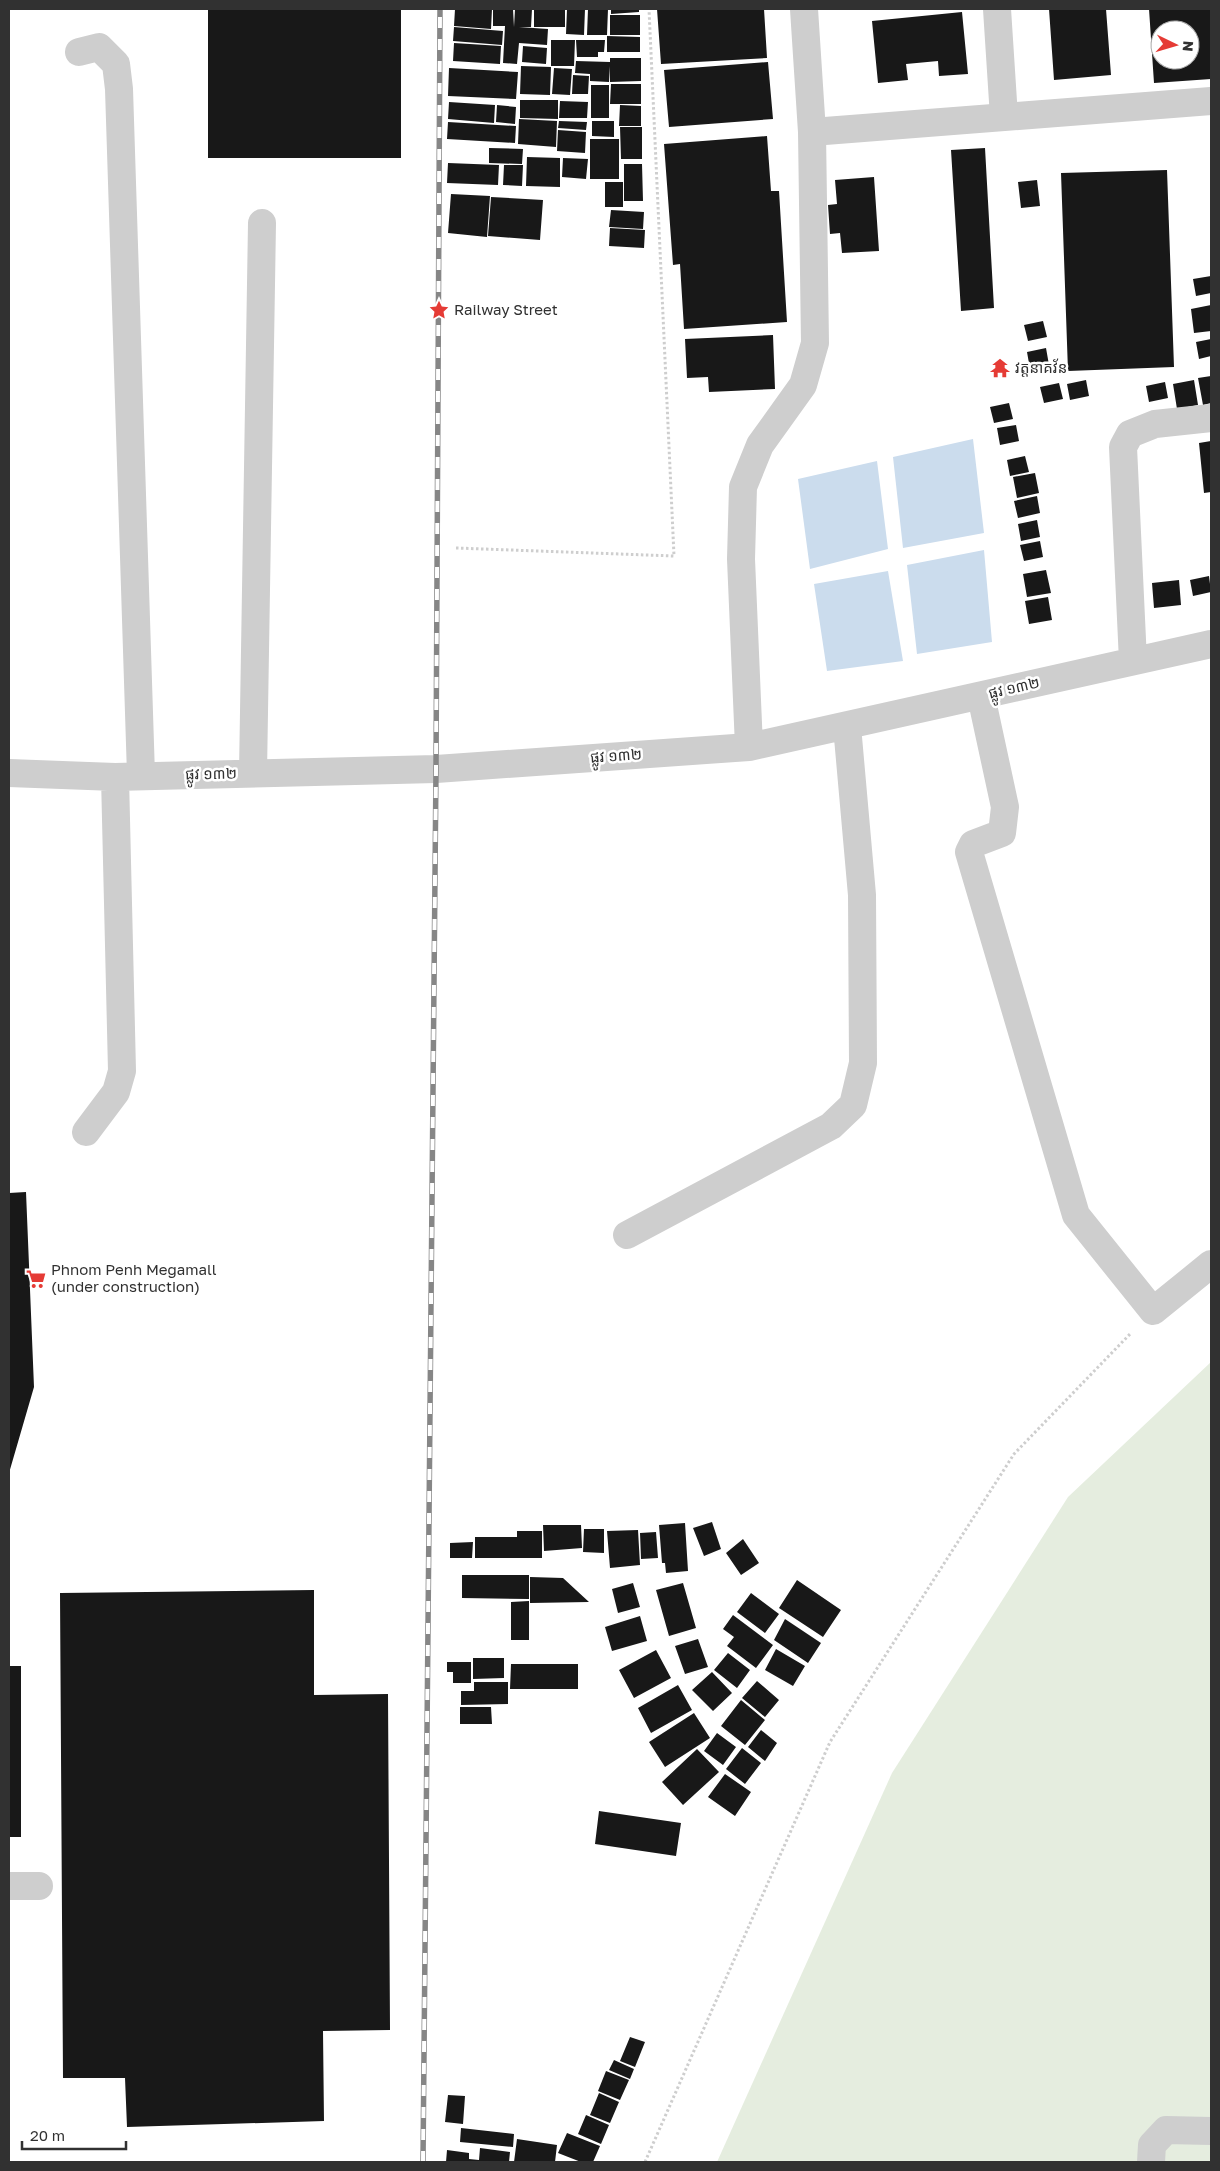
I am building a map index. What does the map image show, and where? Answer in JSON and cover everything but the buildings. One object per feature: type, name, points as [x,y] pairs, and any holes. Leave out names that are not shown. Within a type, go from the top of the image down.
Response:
[{"type":"street","points":[[749,747],[741,559],[743,486],[760,445],[803,385],[815,343],[812,132],[804,9]]},
{"type":"street","points":[[997,9],[1004,117]]},
{"type":"street","points":[[79,52],[99,47],[116,64],[119,89],[128,776],[122,1071],[116,1092],[86,1132]]},
{"type":"street","points":[[812,132],[1211,100]]},
{"type":"street","points":[[253,773],[262,223]]},
{"type":"street","points":[[1133,661],[1123,448],[1130,434],[1155,424],[1211,418]]},
{"type":"street","name":"ផ្លូវ ១៣២","points":[[9,773],[128,776],[436,769],[749,747],[1211,644]]},
{"type":"street","points":[[981,696],[1005,808],[1005,822],[1002,833],[973,844],[969,852],[1076,1214],[1153,1311],[1211,1264]]},
{"type":"street","points":[[627,1235],[831,1126],[853,1104],[863,1063],[862,895],[847,726]]},
{"type":"street","points":[[9,1886],[39,1886]]},
{"type":"street","points":[[1151,2162],[1152,2145],[1166,2130],[1211,2131]]},
{"type":"path","points":[[456,548],[674,556],[649,9]]},
{"type":"path","points":[[645,2162],[830,1742],[1014,1454],[1153,1311]]},
{"type":"shaded area","points":[[1211,1362],[1211,2162],[717,2162],[892,1773],[1068,1497]]},
{"type":"water","points":[[973,439],[984,533],[903,548],[893,457]]},
{"type":"water","points":[[877,461],[888,549],[810,569],[798,479]]},
{"type":"water","points":[[984,550],[992,642],[917,654],[907,565]]},
{"type":"water","points":[[888,571],[903,661],[827,671],[814,584]]},
{"type":"railway","points":[[423,2162],[436,769],[440,9]]},
{"type":"place","name":"Railway Street","points":[[439,310]]},
{"type":"place","name":"វត្តនាគវ័ន","points":[[1000,368]]},
{"type":"place","name":"Phnom Penh Megamall (under construction)","points":[[36,1279]]}]
